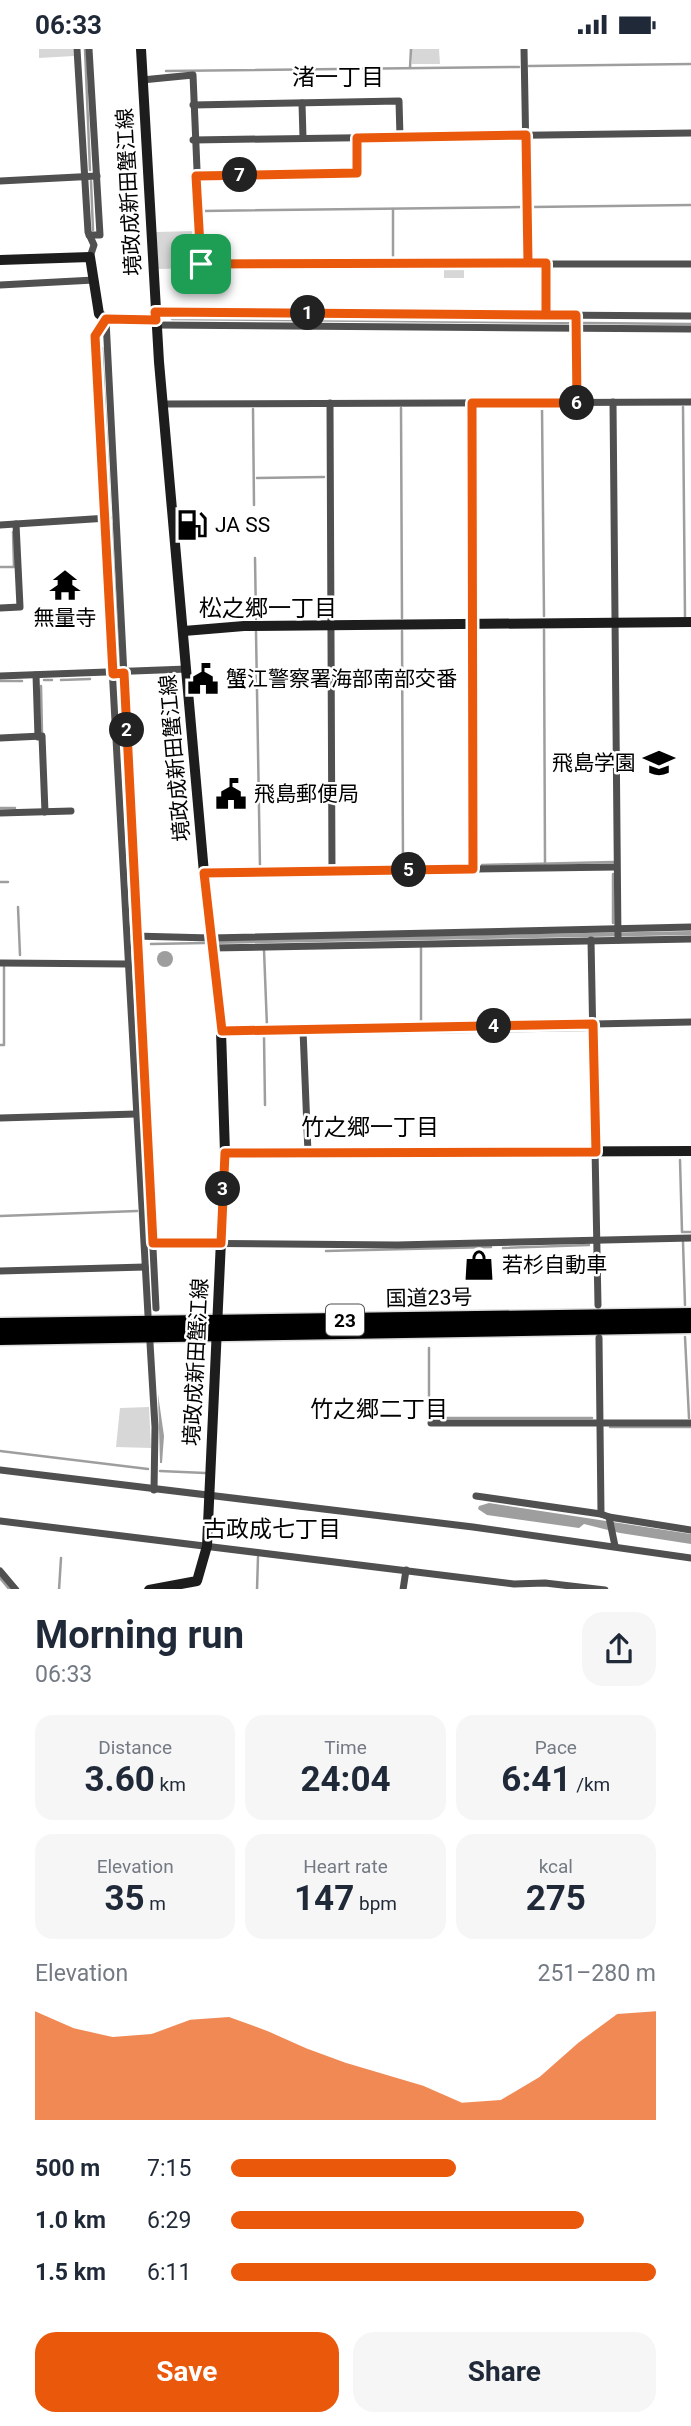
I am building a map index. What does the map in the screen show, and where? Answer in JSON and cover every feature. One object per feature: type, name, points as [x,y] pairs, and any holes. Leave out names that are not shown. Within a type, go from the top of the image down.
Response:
[{"type":"highway","name":"国道23号","points":[[0,1338],[216,1328],[691,1315]]},
{"type":"highway","name":"国道23号","points":[[0,1325],[216,1328],[691,1327]]},
{"type":"main road","name":"境政成新田蟹江線","points":[[141,49],[163,404],[204,873],[222,1031],[225,1153],[207,1546],[197,1585],[159,1589]]},
{"type":"main road","points":[[0,260],[90,257],[97,307],[106,319],[156,319]]},
{"type":"main road","points":[[184,631],[244,626],[332,624],[691,622]]},
{"type":"main road","points":[[225,1153],[691,1151]]},
{"type":"street","points":[[77,49],[89,235],[94,245],[90,257]]},
{"type":"street","points":[[89,49],[100,235],[89,235]]},
{"type":"street","points":[[524,49],[528,263]]},
{"type":"street","points":[[142,80],[193,75],[193,140],[201,264],[691,264]]},
{"type":"street","points":[[193,105],[399,101],[400,137]]},
{"type":"street","points":[[302,103],[303,138]]},
{"type":"street","points":[[193,140],[691,133]]},
{"type":"street","points":[[196,176],[357,173],[357,138]]},
{"type":"street","points":[[0,181],[96,176]]},
{"type":"street","points":[[546,263],[546,315]]},
{"type":"street","points":[[0,285],[94,280]]},
{"type":"street","points":[[156,319],[546,315],[576,322],[691,316]]},
{"type":"street","points":[[106,319],[156,1308]]},
{"type":"street","points":[[106,319],[95,336],[94,343],[148,1315]]},
{"type":"street","points":[[156,319],[576,322],[691,329]]},
{"type":"street","points":[[576,322],[577,403]]},
{"type":"street","points":[[613,402],[618,940]]},
{"type":"street","points":[[163,404],[691,402]]},
{"type":"street","points":[[330,403],[332,871]]},
{"type":"street","points":[[472,403],[473,869]]},
{"type":"street","points":[[0,525],[115,518]]},
{"type":"street","points":[[0,608],[20,607],[16,524]]},
{"type":"street","points":[[0,676],[113,674],[187,669]]},
{"type":"street","points":[[36,675],[38,737]]},
{"type":"street","points":[[0,738],[42,736],[45,812]]},
{"type":"street","points":[[0,813],[71,811]]},
{"type":"street","points":[[204,873],[616,867]]},
{"type":"street","points":[[212,943],[691,927]]},
{"type":"street","points":[[127,936],[212,943],[691,939]]},
{"type":"street","points":[[591,940],[598,1305]]},
{"type":"street","points":[[0,963],[128,964]]},
{"type":"street","points":[[222,1031],[691,1022]]},
{"type":"street","points":[[303,1030],[308,1153]]},
{"type":"street","points":[[0,1118],[136,1114]]},
{"type":"street","points":[[153,1243],[397,1245],[598,1238],[691,1238]]},
{"type":"street","points":[[0,1271],[145,1268]]},
{"type":"street","points":[[599,1338],[599,1423],[607,1517],[615,1535],[615,1546]]},
{"type":"street","points":[[150,1343],[155,1427],[155,1490]]},
{"type":"street","points":[[431,1423],[691,1423]]},
{"type":"street","points":[[0,1471],[615,1546],[691,1559]]},
{"type":"street","points":[[476,1496],[691,1530]]},
{"type":"street","points":[[0,1521],[514,1584],[545,1583],[596,1589]]},
{"type":"street","points":[[403,1589],[406,1570]]},
{"type":"street","points":[[0,1571],[15,1589]]},
{"type":"shaded area","points":[[39,49],[73,49],[74,56],[39,58]]},
{"type":"shaded area","points":[[412,49],[439,49],[440,64],[412,64]]},
{"type":"shaded area","points":[[195,231],[198,268],[158,269],[156,232]]},
{"type":"shaded area","points":[[444,267],[464,267],[464,278],[444,278]]},
{"type":"shaded area","points":[[691,931],[691,935],[218,944],[218,940]]},
{"type":"shaded area","points":[[165,951],[171,953],[171,965],[165,967],[159,965],[157,959],[159,953]]},
{"type":"shaded area","points":[[158,1394],[164,1436],[162,1463],[160,1463]]},
{"type":"shaded area","points":[[149,1407],[151,1448],[116,1447],[120,1408]]},
{"type":"shaded area","points":[[489,1503],[691,1534],[691,1544],[620,1533],[584,1524],[579,1528],[487,1515],[478,1509],[479,1506]]},
{"type":"waterway","points":[[85,49],[90,170]]},
{"type":"waterway","points":[[410,68],[411,49]]},
{"type":"waterway","points":[[529,66],[691,64]]},
{"type":"waterway","points":[[166,71],[519,67]]},
{"type":"waterway","points":[[91,181],[93,230]]},
{"type":"waterway","points":[[532,207],[691,205]]},
{"type":"waterway","points":[[202,211],[522,207]]},
{"type":"waterway","points":[[393,209],[393,258]]},
{"type":"waterway","points":[[172,319],[691,324]]},
{"type":"waterway","points":[[102,348],[110,511]]},
{"type":"waterway","points":[[542,407],[544,616]]},
{"type":"waterway","points":[[683,407],[685,617]]},
{"type":"waterway","points":[[401,408],[402,618]]},
{"type":"waterway","points":[[253,409],[254,505]]},
{"type":"waterway","points":[[257,478],[324,477]]},
{"type":"waterway","points":[[111,523],[119,666]]},
{"type":"waterway","points":[[0,567],[14,567],[13,532]]},
{"type":"waterway","points":[[255,558],[256,619]]},
{"type":"waterway","points":[[544,630],[545,864]]},
{"type":"waterway","points":[[402,631],[403,866]]},
{"type":"waterway","points":[[256,632],[260,868],[323,867]]},
{"type":"waterway","points":[[61,680],[90,679]]},
{"type":"waterway","points":[[44,680],[52,680]]},
{"type":"waterway","points":[[0,681],[22,681]]},
{"type":"waterway","points":[[120,681],[133,926]]},
{"type":"waterway","points":[[41,686],[42,733]]},
{"type":"waterway","points":[[0,808],[15,808]]},
{"type":"waterway","points":[[482,865],[613,862]]},
{"type":"waterway","points":[[338,867],[439,865]]},
{"type":"waterway","points":[[447,865],[466,865]]},
{"type":"waterway","points":[[613,874],[613,923]]},
{"type":"waterway","points":[[0,882],[8,882]]},
{"type":"waterway","points":[[18,907],[20,955]]},
{"type":"waterway","points":[[151,944],[205,943]]},
{"type":"waterway","points":[[135,967],[136,944]]},
{"type":"waterway","points":[[421,948],[421,1023]]},
{"type":"waterway","points":[[264,950],[267,1027]]},
{"type":"waterway","points":[[0,1045],[4,1045],[4,967]]},
{"type":"waterway","points":[[136,981],[145,1159]]},
{"type":"waterway","points":[[398,1033],[586,1030]]},
{"type":"waterway","points":[[264,1036],[265,1105]]},
{"type":"waterway","points":[[680,1160],[682,1232],[691,1232]]},
{"type":"waterway","points":[[0,1216],[137,1211]]},
{"type":"waterway","points":[[683,1242],[685,1305]]},
{"type":"waterway","points":[[503,1248],[589,1245]]},
{"type":"waterway","points":[[326,1251],[491,1247]]},
{"type":"waterway","points":[[685,1337],[689,1418]]},
{"type":"waterway","points":[[429,1348],[429,1396]]},
{"type":"waterway","points":[[431,1418],[592,1418]]},
{"type":"waterway","points":[[610,1427],[691,1427]]},
{"type":"waterway","points":[[0,1451],[148,1469]]},
{"type":"waterway","points":[[160,1471],[205,1473]]},
{"type":"waterway","points":[[257,1589],[258,1557]]},
{"type":"waterway","points":[[59,1589],[61,1558]]},
{"type":"waterway","points":[[0,1578],[9,1589]]},
{"type":"place","name":"JA SS","points":[[192,525]]},
{"type":"place","name":"無量寺","points":[[65,585]]},
{"type":"place","name":"蟹江警察署海部南部交番","points":[[203,679]]},
{"type":"place","name":"飛島学園","points":[[659,763]]},
{"type":"place","name":"飛島郵便局","points":[[231,794]]},
{"type":"place","name":"若杉自動車","points":[[479,1265]]},
{"type":"district","name":"渚一丁目","points":[[338,77]]},
{"type":"district","name":"松之郷一丁目","points":[[268,608]]},
{"type":"district","name":"竹之郷一丁目","points":[[370,1127]]},
{"type":"district","name":"竹之郷二丁目","points":[[379,1409]]},
{"type":"district","name":"古政成七丁目","points":[[272,1529]]},
{"type":"route","points":[[201,264],[196,176],[357,173],[357,138],[526,135],[528,263],[546,263],[546,315],[576,315],[577,403],[472,403],[473,869],[204,873],[222,1031],[593,1024],[596,1152],[225,1153],[221,1243],[153,1243],[124,673],[113,674],[95,336],[106,319],[156,320],[155,312],[546,315],[546,263],[201,264]]}]
